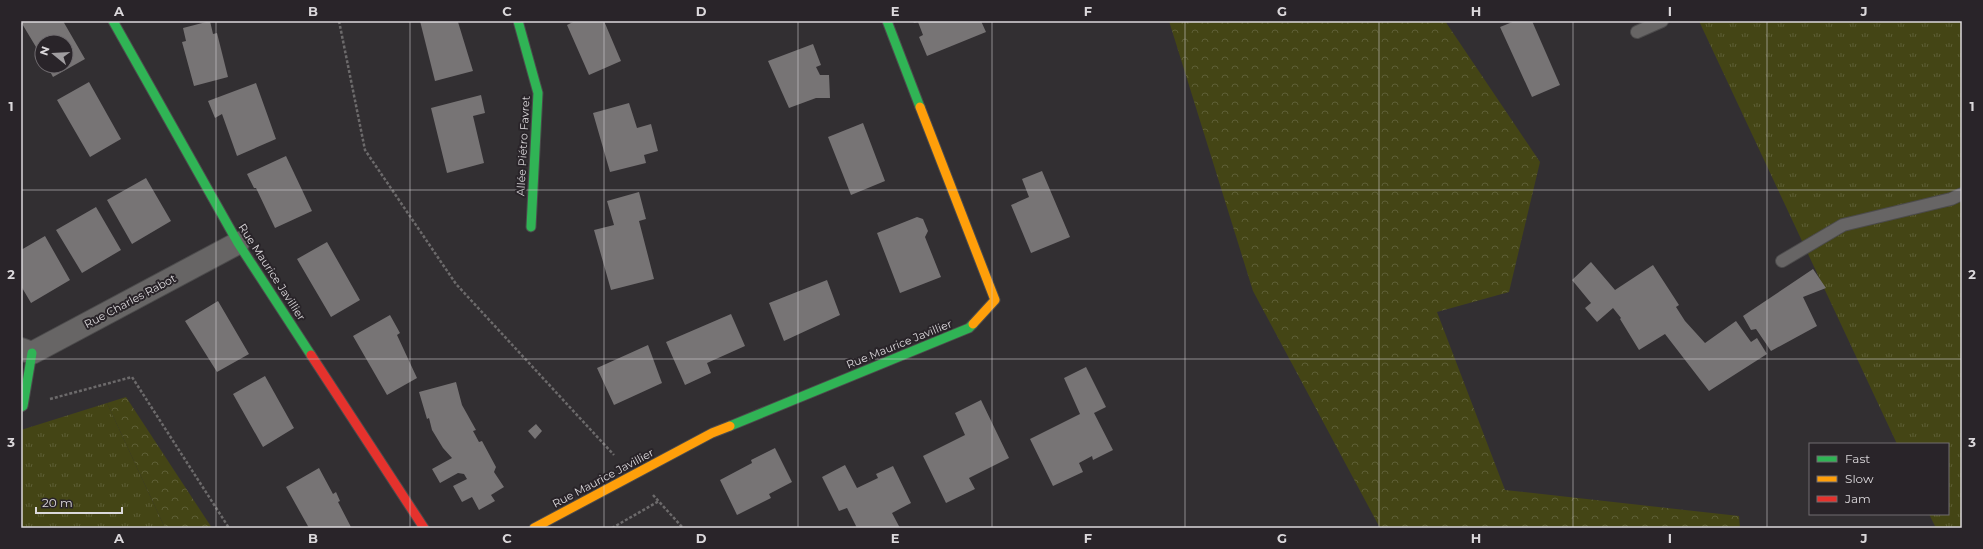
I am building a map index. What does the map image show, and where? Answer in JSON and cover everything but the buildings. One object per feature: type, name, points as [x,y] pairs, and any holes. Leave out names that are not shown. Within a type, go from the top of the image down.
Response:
[{"type":"street","name":"Rue Maurice Javillier","points":[[113,21],[238,243],[424,528]]},
{"type":"street","name":"Allée Piétro Favret","points":[[518,21],[538,94],[531,227]]},
{"type":"street","name":"Rue Maurice Javillier","points":[[534,528],[712,433],[969,328],[996,300],[887,21]]},
{"type":"street","name":"Rue Charles Rabot","points":[[26,351],[238,243]]},
{"type":"street","points":[[22,406],[26,351]]},
{"type":"lane","points":[[1637,32],[1662,21]]},
{"type":"lane","points":[[1782,261],[1843,225],[1951,199],[1962,194]]},
{"type":"path","points":[[339,21],[365,150],[456,284],[684,528]]},
{"type":"path","points":[[22,406],[132,377],[229,528]]},
{"type":"path","points":[[612,528],[659,501]]},
{"type":"green space","points":[[1169,21],[1445,21],[1540,162],[1509,292],[1437,312],[1505,490],[1739,516],[1740,528],[1380,528],[1253,291]]},
{"type":"green space","points":[[1699,21],[1962,21],[1962,528],[1936,528],[1930,515],[1949,515],[1949,443],[1897,443]]},
{"type":"green space","points":[[126,397],[212,528],[165,528],[107,403]]},
{"type":"green space","points":[[107,403],[165,528],[21,528],[21,430]]},
{"type":"traffic: fast","points":[[113,21],[238,243],[311,355]]},
{"type":"traffic: fast","points":[[518,21],[538,93],[531,227]]},
{"type":"traffic: fast","points":[[887,21],[920,107]]},
{"type":"traffic: fast","points":[[730,426],[969,328],[973,324]]},
{"type":"traffic: fast","points":[[21,407],[23,406],[32,353]]},
{"type":"traffic: slow","points":[[920,107],[995,300],[973,324]]},
{"type":"traffic: slow","points":[[534,528],[712,433],[730,426]]},
{"type":"traffic: jam","points":[[311,355],[424,528]]}]
